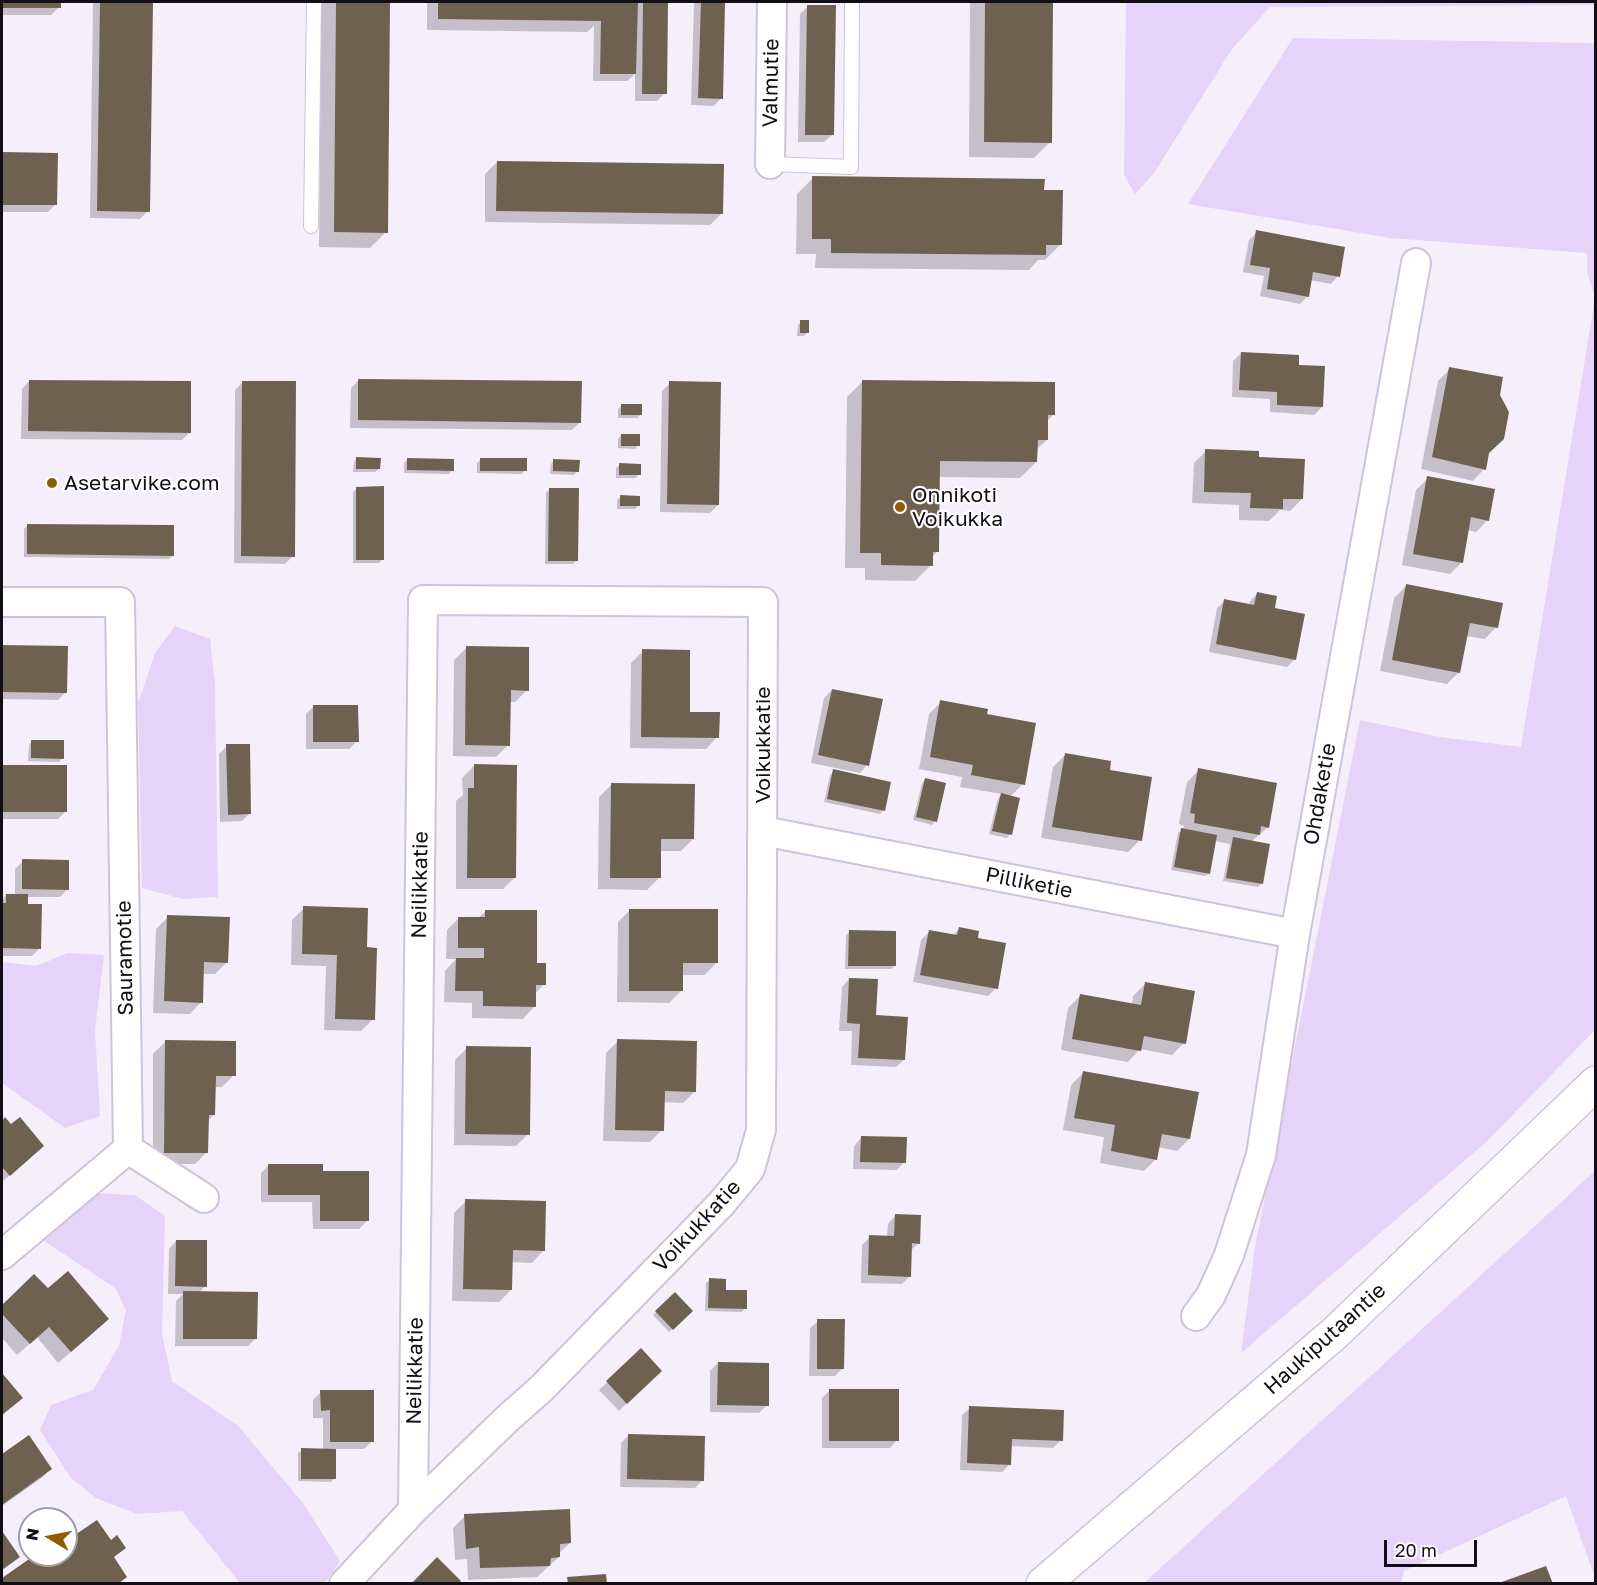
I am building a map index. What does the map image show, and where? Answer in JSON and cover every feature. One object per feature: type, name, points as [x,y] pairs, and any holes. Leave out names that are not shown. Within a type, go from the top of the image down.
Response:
[{"type":"main road","name":"Haukiputaantie","points":[[1043,1584],[1335,1333],[1596,1083]]},
{"type":"street","name":"Valmutie","points":[[770,164],[772,2]]},
{"type":"street","name":"Ohdaketie","points":[[1197,1316],[1211,1295],[1229,1255],[1261,1155],[1295,934],[1416,262]]},
{"type":"street","name":"Neilikkatie","points":[[413,1510],[423,600],[763,602]]},
{"type":"street","name":"Sauramotie","points":[[2,602],[120,603],[128,1149]]},
{"type":"street","name":"Voikukkatie","points":[[344,1584],[413,1510],[542,1388],[721,1204],[750,1169],[761,1130],[763,602]]},
{"type":"street","name":"Pilliketie","points":[[763,831],[1295,934]]},
{"type":"street","points":[[2,1255],[128,1149],[204,1198]]},
{"type":"lane","points":[[311,226],[314,2]]},
{"type":"lane","points":[[770,164],[851,166],[852,2]]},
{"type":"shaded area","points":[[1126,2],[1595,2],[1596,5],[1270,7],[1232,49],[1154,173],[1135,194],[1124,175]]},
{"type":"shaded area","points":[[1293,38],[1595,43],[1595,298],[1587,272],[1587,253],[1390,238],[1188,204]]},
{"type":"shaded area","points":[[1595,298],[1595,1030],[1485,1143],[1241,1353],[1255,1247],[1360,720],[1440,737],[1521,747]]},
{"type":"shaded area","points":[[175,626],[210,639],[215,684],[218,897],[183,899],[142,888],[138,703],[155,653]]},
{"type":"shaded area","points":[[68,953],[104,955],[95,1030],[100,1116],[65,1128],[2,1083],[2,962],[36,966]]},
{"type":"shaded area","points":[[1595,1171],[1595,1578],[1566,1496],[1404,1571],[1401,1583],[1144,1583]]},
{"type":"shaded area","points":[[95,1193],[135,1195],[165,1216],[162,1334],[172,1381],[238,1426],[303,1503],[340,1561],[325,1583],[240,1583],[182,1511],[137,1514],[96,1498],[71,1478],[40,1430],[51,1405],[93,1390],[119,1346],[126,1310],[115,1288],[41,1239]]},
{"type":"building","points":[[2,2],[61,2],[61,8],[2,8]]},
{"type":"building","points":[[100,2],[153,2],[150,212],[97,211]]},
{"type":"building","points":[[336,2],[390,2],[388,233],[334,232]]},
{"type":"building","points":[[438,2],[638,2],[636,74],[600,74],[601,21],[438,19]]},
{"type":"building","points":[[643,2],[668,2],[667,94],[642,94]]},
{"type":"building","points":[[701,2],[725,2],[723,99],[698,98]]},
{"type":"building","points":[[985,2],[1053,2],[1052,143],[984,142]]},
{"type":"building","points":[[807,5],[836,5],[834,135],[805,135]]},
{"type":"building","points":[[2,152],[58,153],[57,205],[2,205]]},
{"type":"building","points":[[497,161],[724,164],[723,214],[496,211]]},
{"type":"building","points":[[812,176],[1045,179],[1044,190],[1063,190],[1062,245],[1046,245],[1046,255],[831,253],[831,239],[812,239]]},
{"type":"building","points":[[1256,230],[1345,247],[1340,277],[1313,272],[1309,297],[1267,289],[1270,268],[1250,265]]},
{"type":"building","points":[[800,320],[809,320],[809,333],[800,333]]},
{"type":"building","points":[[1241,352],[1299,355],[1299,365],[1325,366],[1323,407],[1277,405],[1277,392],[1239,390]]},
{"type":"building","points":[[1449,367],[1503,377],[1500,395],[1509,412],[1504,439],[1489,453],[1486,470],[1432,457]]},
{"type":"building","points":[[358,379],[582,381],[581,423],[358,420]]},
{"type":"building","points":[[29,380],[191,381],[191,433],[28,431]]},
{"type":"building","name":"Onnikoti Voikukka","points":[[862,380],[1055,382],[1055,415],[1048,415],[1048,440],[1038,440],[1037,462],[940,461],[939,552],[933,552],[933,566],[881,565],[881,553],[860,553]]},
{"type":"building","points":[[242,381],[296,381],[295,557],[241,556]]},
{"type":"building","points":[[669,381],[721,382],[719,505],[667,504]]},
{"type":"building","points":[[621,404],[642,404],[642,415],[621,415]]},
{"type":"building","points":[[621,434],[640,434],[640,446],[621,446]]},
{"type":"building","points":[[1205,449],[1259,451],[1259,457],[1305,459],[1303,499],[1283,499],[1283,509],[1250,508],[1251,493],[1204,492]]},
{"type":"building","points":[[356,457],[381,458],[380,469],[356,469]]},
{"type":"building","points":[[407,458],[454,459],[454,471],[407,470]]},
{"type":"building","points":[[480,458],[527,458],[527,471],[480,471]]},
{"type":"building","points":[[553,459],[580,460],[579,472],[553,471]]},
{"type":"building","points":[[619,463],[641,464],[641,475],[619,475]]},
{"type":"building","points":[[1427,476],[1495,489],[1489,521],[1471,517],[1463,563],[1413,554]]},
{"type":"building","points":[[384,486],[384,560],[356,560],[356,487]]},
{"type":"building","points":[[549,488],[579,488],[578,561],[548,561]]},
{"type":"building","points":[[620,495],[640,496],[640,506],[620,506]]},
{"type":"building","points":[[27,524],[174,525],[174,556],[27,554]]},
{"type":"building","points":[[1406,584],[1503,603],[1498,628],[1470,623],[1460,673],[1392,660]]},
{"type":"building","points":[[1257,592],[1277,596],[1275,608],[1305,614],[1296,660],[1216,644],[1224,599],[1254,605]]},
{"type":"building","points":[[2,645],[68,646],[67,693],[2,692]]},
{"type":"building","points":[[466,646],[529,647],[529,691],[511,690],[510,746],[465,745]]},
{"type":"building","points":[[642,649],[690,650],[690,712],[720,712],[719,738],[641,737]]},
{"type":"building","points":[[832,689],[883,699],[869,766],[818,755]]},
{"type":"building","points":[[940,700],[988,709],[987,714],[1036,723],[1025,785],[971,775],[973,765],[930,757]]},
{"type":"building","points":[[313,705],[358,705],[359,742],[313,742]]},
{"type":"building","points":[[31,740],[64,740],[64,759],[31,758]]},
{"type":"building","points":[[226,744],[250,744],[251,814],[228,815]]},
{"type":"building","points":[[1065,753],[1111,761],[1110,770],[1152,777],[1142,841],[1052,827]]},
{"type":"building","points":[[474,764],[517,765],[516,878],[467,878],[468,788],[474,788]]},
{"type":"building","points":[[2,765],[67,765],[67,812],[2,812]]},
{"type":"building","points":[[1198,768],[1277,783],[1269,828],[1261,826],[1260,835],[1194,823],[1195,814],[1190,813]]},
{"type":"building","points":[[833,769],[891,782],[885,811],[827,799]]},
{"type":"building","points":[[925,778],[946,783],[937,822],[916,817]]},
{"type":"building","points":[[611,783],[695,784],[694,839],[661,839],[661,878],[610,878]]},
{"type":"building","points":[[1001,793],[1020,798],[1012,835],[992,831]]},
{"type":"building","points":[[1181,828],[1217,835],[1210,874],[1174,867]]},
{"type":"building","points":[[1233,837],[1270,844],[1263,884],[1226,878]]},
{"type":"building","points":[[22,859],[69,860],[69,890],[22,889]]},
{"type":"building","points":[[6,894],[28,894],[28,904],[42,904],[41,949],[2,948],[2,903],[6,903]]},
{"type":"building","points":[[303,906],[368,908],[367,947],[377,948],[375,1020],[335,1019],[337,955],[302,954]]},
{"type":"building","points":[[629,909],[718,909],[718,963],[683,963],[683,991],[629,991]]},
{"type":"building","points":[[485,910],[537,910],[537,963],[546,963],[546,985],[536,985],[536,1007],[483,1006],[483,991],[455,991],[456,958],[484,958],[484,948],[458,948],[458,917],[485,917]]},
{"type":"building","points":[[167,915],[230,917],[228,963],[204,962],[203,1003],[164,1001]]},
{"type":"building","points":[[959,927],[979,931],[978,938],[1006,943],[998,989],[920,975],[929,930],[957,935]]},
{"type":"building","points":[[849,930],[896,931],[896,966],[848,966]]},
{"type":"building","points":[[849,978],[878,979],[876,1015],[908,1017],[905,1060],[858,1058],[860,1024],[847,1023]]},
{"type":"building","points":[[1145,982],[1195,991],[1186,1044],[1144,1036],[1141,1051],[1072,1039],[1080,994],[1141,1005]]},
{"type":"building","points":[[617,1039],[697,1041],[696,1092],[665,1091],[664,1131],[615,1130]]},
{"type":"building","points":[[165,1040],[236,1041],[236,1076],[216,1076],[215,1115],[209,1115],[208,1153],[164,1153]]},
{"type":"building","points":[[466,1046],[531,1047],[530,1135],[465,1134]]},
{"type":"building","points":[[1083,1071],[1199,1092],[1190,1139],[1162,1134],[1157,1160],[1111,1151],[1115,1125],[1074,1118]]},
{"type":"building","points":[[5,1117],[11,1124],[20,1117],[44,1146],[10,1176],[2,1167],[2,1121]]},
{"type":"building","points":[[861,1136],[907,1137],[906,1163],[860,1162]]},
{"type":"building","points":[[268,1164],[323,1164],[323,1171],[369,1171],[369,1221],[320,1221],[320,1195],[268,1195]]},
{"type":"building","points":[[465,1199],[546,1201],[545,1251],[513,1250],[512,1290],[463,1289]]},
{"type":"building","points":[[895,1214],[921,1215],[920,1244],[912,1243],[911,1277],[868,1275],[869,1235],[894,1236]]},
{"type":"building","points":[[176,1240],[207,1240],[207,1287],[175,1286]]},
{"type":"building","points":[[68,1271],[109,1319],[71,1352],[49,1327],[30,1344],[2,1314],[2,1305],[34,1274],[48,1288]]},
{"type":"building","points":[[709,1278],[726,1279],[726,1290],[747,1290],[747,1309],[708,1308]]},
{"type":"building","points":[[183,1291],[258,1292],[257,1339],[183,1339]]},
{"type":"building","points":[[675,1292],[693,1311],[673,1330],[655,1311]]},
{"type":"building","points":[[817,1319],[845,1319],[844,1369],[817,1369]]},
{"type":"building","points":[[641,1348],[662,1371],[627,1404],[606,1381]]},
{"type":"building","points":[[718,1362],[769,1363],[769,1406],[717,1405]]},
{"type":"building","points":[[2,1373],[23,1398],[2,1415]]},
{"type":"building","points":[[829,1389],[899,1389],[899,1441],[829,1441]]},
{"type":"building","points":[[320,1390],[374,1390],[374,1442],[330,1442],[330,1410],[321,1411]]},
{"type":"building","points":[[969,1406],[1064,1410],[1063,1441],[1012,1439],[1011,1465],[967,1463]]},
{"type":"building","points":[[628,1434],[705,1436],[704,1481],[627,1479]]},
{"type":"building","points":[[29,1435],[52,1469],[2,1505],[2,1454]]},
{"type":"building","points":[[301,1448],[336,1449],[336,1479],[301,1479]]},
{"type":"building","points":[[570,1509],[571,1543],[560,1544],[560,1557],[551,1558],[550,1566],[480,1568],[479,1547],[466,1549],[464,1514]]},
{"type":"building","points":[[97,1520],[111,1540],[117,1535],[126,1548],[114,1557],[127,1577],[118,1584],[2,1584],[2,1578],[18,1567],[78,1567],[78,1533]]},
{"type":"building","points":[[2,1531],[18,1554],[18,1558],[2,1570]]},
{"type":"building","points":[[437,1557],[461,1581],[458,1584],[411,1584]]},
{"type":"building","points":[[1546,1566],[1553,1584],[1499,1584],[1499,1583]]},
{"type":"building","points":[[606,1574],[607,1584],[568,1584],[567,1577]]},
{"type":"place","name":"Asetarvike.com","points":[[52,483]]},
{"type":"place","name":"Onnikoti Voikukka","points":[[900,507]]}]
